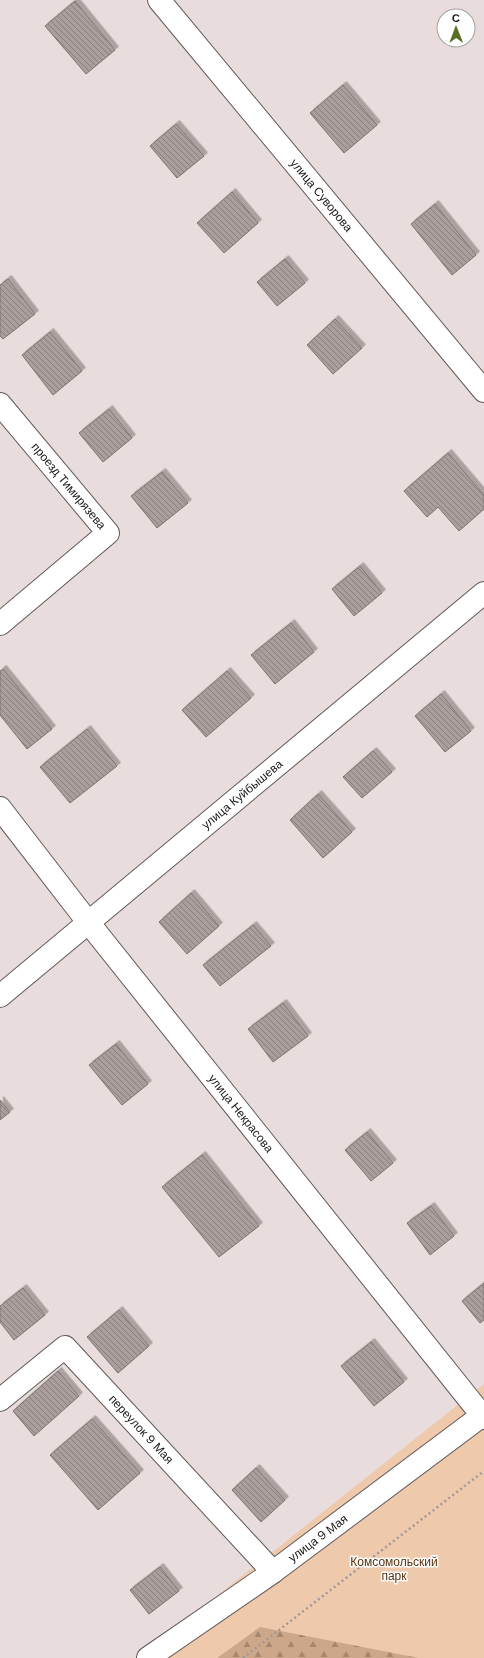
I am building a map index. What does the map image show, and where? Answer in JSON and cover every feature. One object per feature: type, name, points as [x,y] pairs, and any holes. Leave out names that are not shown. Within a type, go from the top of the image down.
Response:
[{"type":"street","name":"улица Суворова","points":[[159,0],[484,391]]},
{"type":"street","name":"проезд Тимирязева","points":[[0,404],[108,533],[0,624]]},
{"type":"street","name":"улица Куйбышева","points":[[0,996],[484,593]]},
{"type":"street","name":"улица Некрасова","points":[[0,808],[88,922],[483,1416]]},
{"type":"street","name":"переулок 9 Мая","points":[[0,1400],[65,1348],[273,1572]]},
{"type":"street","name":"улица 9 Мая","points":[[148,1658],[273,1572],[483,1416]]},
{"type":"path","points":[[243,1658],[484,1471]]},
{"type":"green space","name":"Комсомольский парк","points":[[484,1384],[484,1658],[139,1658]]},
{"type":"green space","points":[[260,1627],[419,1658],[217,1658]]},
{"type":"building","points":[[75,1],[115,50],[86,74],[45,26]]},
{"type":"building","points":[[343,85],[377,125],[344,153],[310,113]]},
{"type":"building","points":[[176,124],[204,156],[177,178],[150,146]]},
{"type":"building","points":[[232,192],[258,223],[224,253],[197,223]]},
{"type":"building","points":[[435,204],[476,255],[452,275],[411,224]]},
{"type":"building","points":[[285,259],[305,283],[277,306],[257,282]]},
{"type":"building","points":[[8,279],[35,314],[3,339],[0,336],[0,285]]},
{"type":"building","points":[[335,319],[362,348],[333,374],[307,345]]},
{"type":"building","points":[[50,332],[82,371],[53,395],[22,355]]},
{"type":"building","points":[[109,409],[132,438],[103,462],[79,433]]},
{"type":"building","points":[[448,453],[484,495],[484,509],[459,531],[438,507],[427,517],[404,491]]},
{"type":"building","points":[[162,472],[188,503],[157,528],[131,496]]},
{"type":"building","points":[[360,566],[382,593],[354,616],[332,589]]},
{"type":"building","points":[[291,623],[314,652],[275,684],[251,655]]},
{"type":"building","points":[[3,669],[52,729],[27,749],[0,715],[0,671]]},
{"type":"building","points":[[227,671],[251,698],[206,737],[182,710]]},
{"type":"building","points":[[441,694],[471,731],[445,752],[415,716]]},
{"type":"building","points":[[87,729],[117,766],[70,803],[40,767]]},
{"type":"building","points":[[373,751],[392,772],[362,798],[343,777]]},
{"type":"building","points":[[318,794],[352,832],[323,858],[290,820]]},
{"type":"building","points":[[191,893],[219,926],[187,954],[159,922]]},
{"type":"building","points":[[253,925],[271,946],[220,986],[203,965]]},
{"type":"building","points":[[283,1003],[308,1036],[273,1062],[248,1029]]},
{"type":"building","points":[[116,1044],[148,1084],[122,1105],[89,1065]]},
{"type":"building","points":[[0,1100],[10,1112],[0,1120]]},
{"type":"building","points":[[367,1132],[393,1163],[371,1181],[345,1150]]},
{"type":"building","points":[[202,1155],[259,1226],[219,1257],[162,1187]]},
{"type":"building","points":[[431,1206],[454,1236],[430,1255],[407,1223]]},
{"type":"building","points":[[484,1283],[484,1320],[480,1323],[462,1301]]},
{"type":"building","points":[[23,1288],[45,1315],[14,1340],[0,1322],[0,1306]]},
{"type":"building","points":[[119,1310],[149,1346],[118,1373],[87,1337]]},
{"type":"building","points":[[371,1342],[404,1382],[374,1406],[341,1366]]},
{"type":"building","points":[[58,1371],[79,1396],[34,1436],[13,1411]]},
{"type":"building","points":[[92,1419],[140,1473],[98,1510],[50,1455]]},
{"type":"building","points":[[256,1468],[285,1500],[261,1522],[232,1490]]},
{"type":"building","points":[[160,1567],[179,1591],[149,1614],[130,1590]]}]
